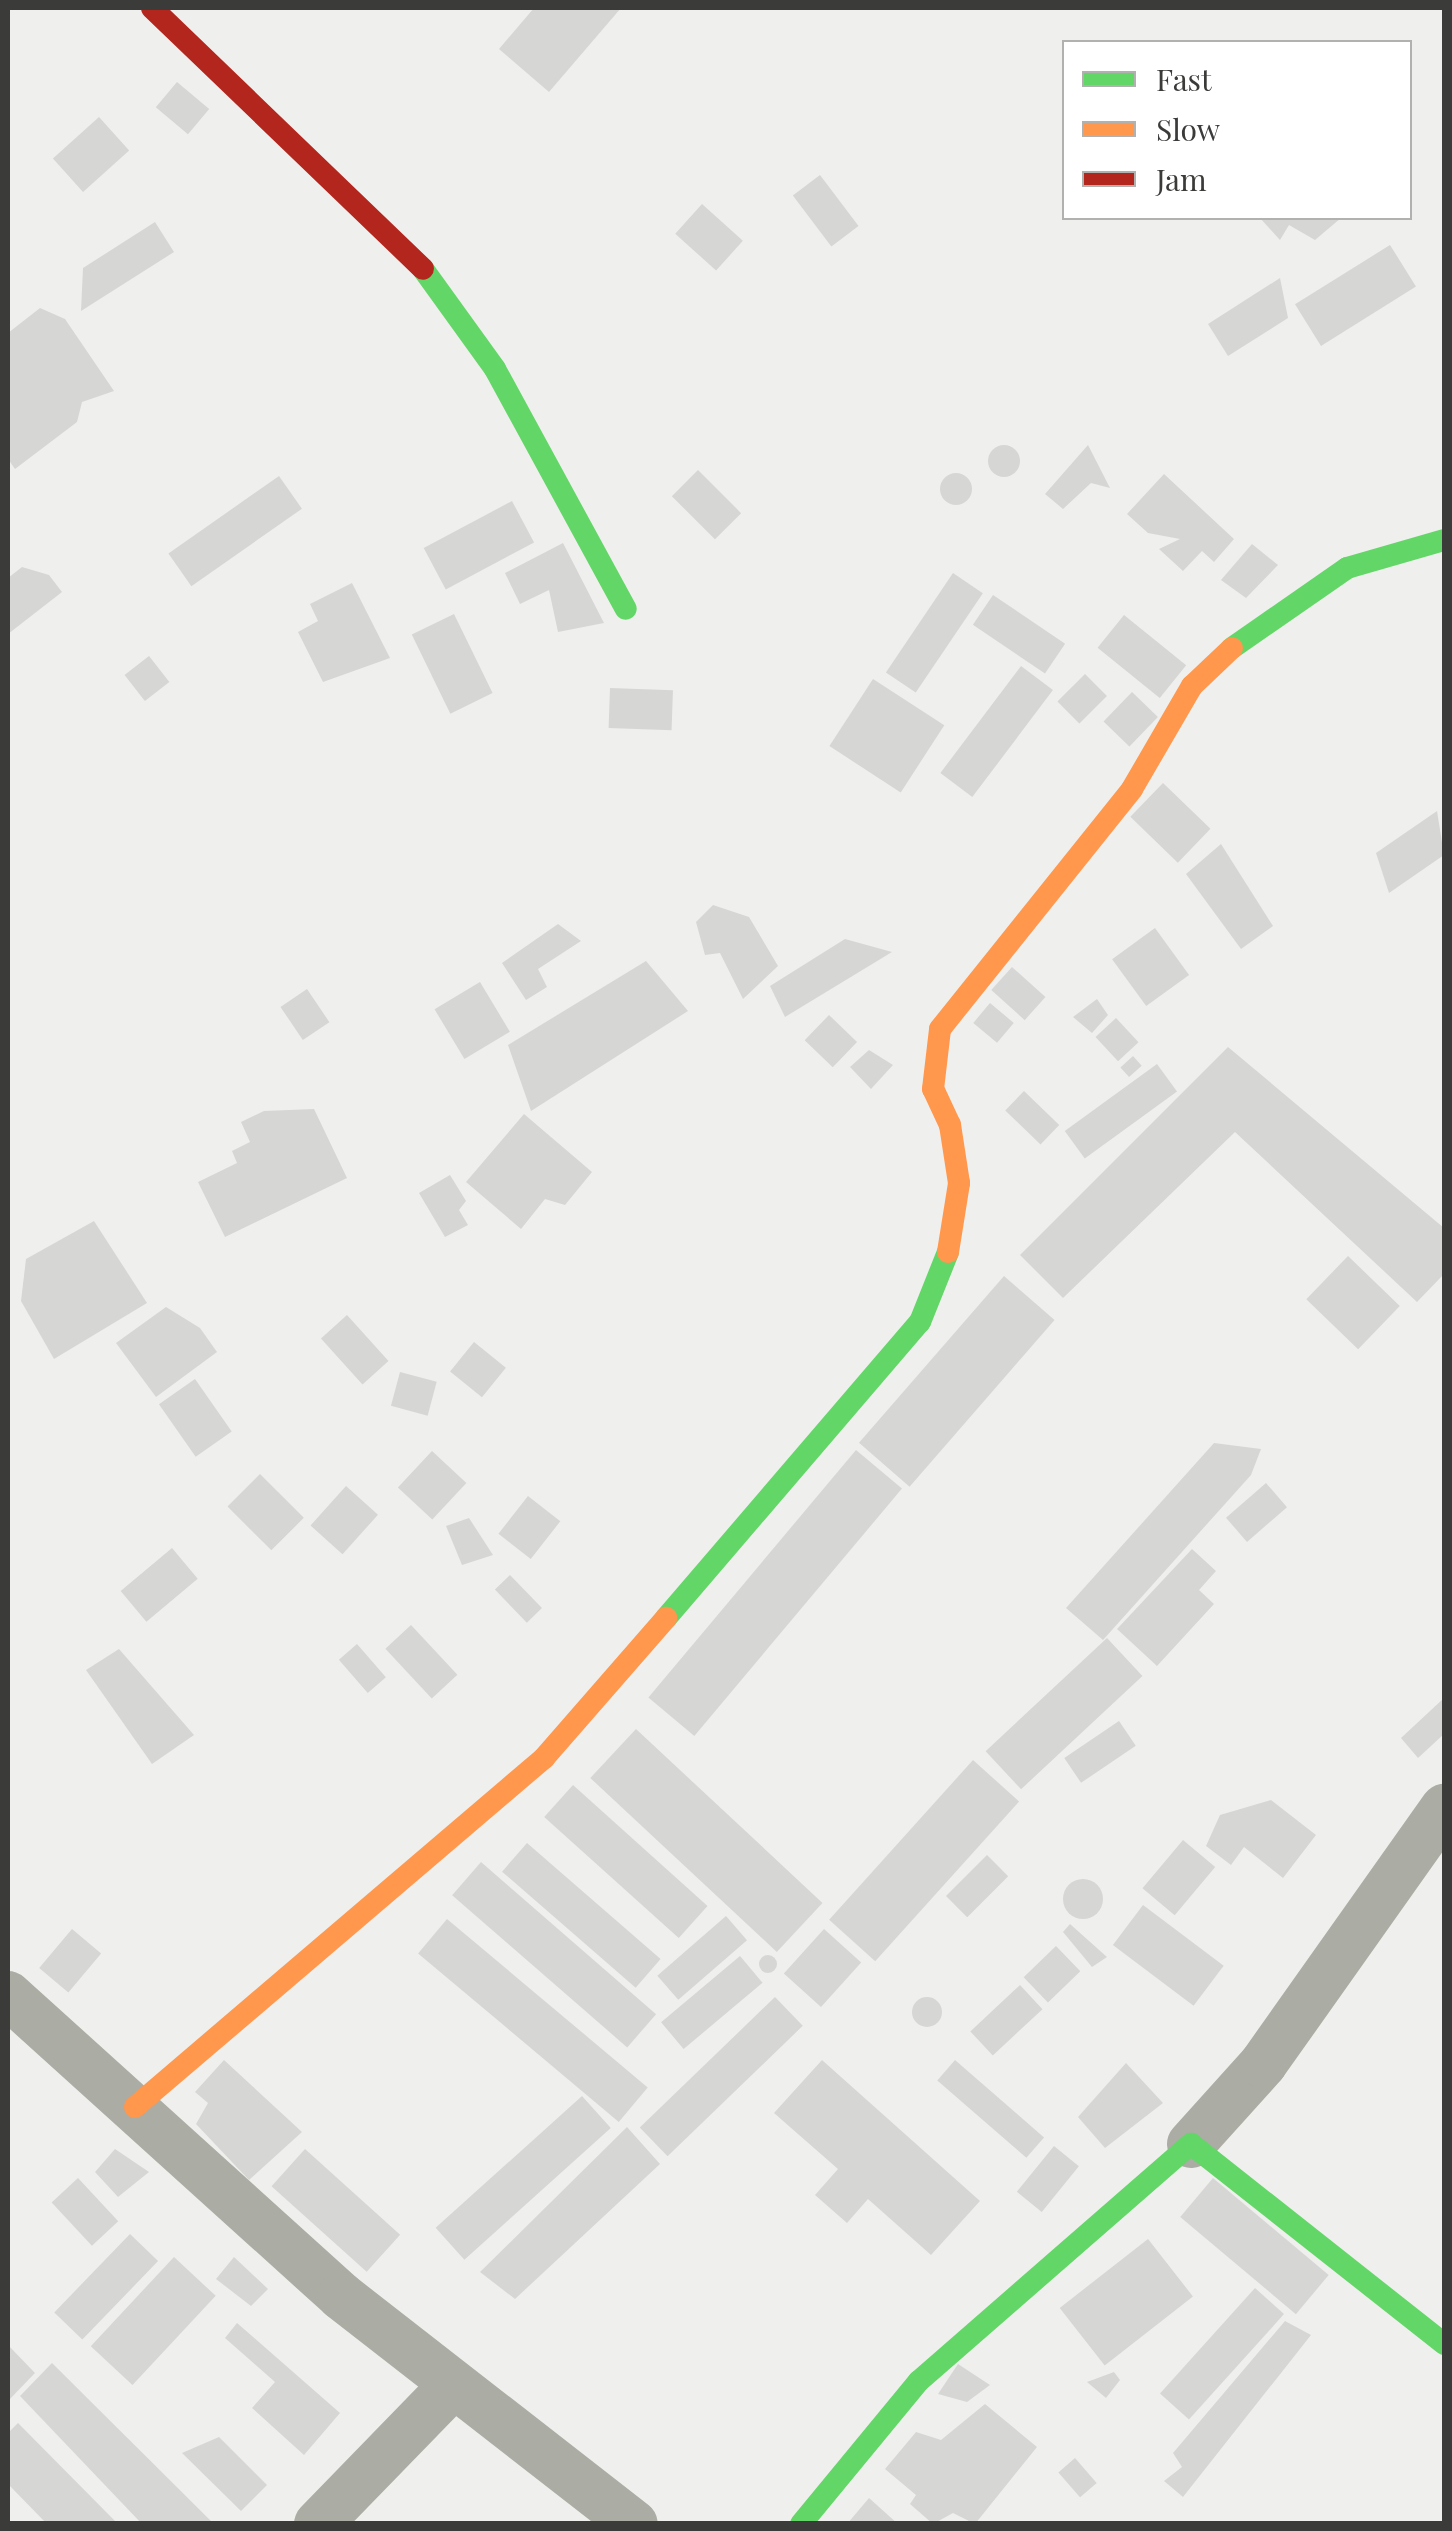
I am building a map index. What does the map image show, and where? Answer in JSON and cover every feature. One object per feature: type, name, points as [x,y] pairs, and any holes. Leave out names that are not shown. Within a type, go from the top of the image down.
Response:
[{"type":"street","points":[[152,8],[418,263],[495,368],[626,610]]},
{"type":"street","points":[[136,2106],[544,1758],[887,1364],[920,1322],[945,1270],[958,1184],[950,1124],[933,1090],[940,1030],[1132,789],[1192,686],[1249,632],[1347,568],[1444,540]]},
{"type":"street","points":[[801,2524],[918,2381],[1191,2144],[1263,2064],[1444,1808]]},
{"type":"street","points":[[8,1995],[451,2387],[634,2524]]},
{"type":"street","points":[[1191,2144],[1444,2344]]},
{"type":"street","points":[[318,2524],[451,2387]]},
{"type":"building","points":[[534,8],[621,8],[549,92],[499,49]]},
{"type":"building","points":[[177,82],[209,109],[188,134],[156,107]]},
{"type":"building","points":[[99,117],[129,150],[83,192],[53,158]]},
{"type":"building","points":[[820,175],[859,226],[831,247],[793,195]]},
{"type":"building","points":[[702,204],[743,241],[716,271],[675,234]]},
{"type":"building","points":[[1262,220],[1339,220],[1315,240],[1289,225],[1280,240]]},
{"type":"building","points":[[155,222],[174,252],[81,311],[83,268]]},
{"type":"building","points":[[1390,245],[1416,287],[1321,346],[1295,304]]},
{"type":"building","points":[[1280,278],[1288,318],[1228,356],[1208,324]]},
{"type":"building","points":[[40,308],[65,319],[114,391],[82,402],[77,422],[15,469],[8,459],[8,333]]},
{"type":"building","points":[[1004,445],[1015,450],[1020,461],[1015,472],[1004,477],[993,472],[988,461],[993,450]]},
{"type":"building","points":[[1088,445],[1110,488],[1091,483],[1063,509],[1045,494]]},
{"type":"building","points":[[698,470],[741,513],[715,539],[672,496]]},
{"type":"building","points":[[956,473],[967,478],[972,489],[967,500],[956,505],[945,500],[940,489],[945,478]]},
{"type":"building","points":[[1164,474],[1234,539],[1214,562],[1202,551],[1183,571],[1159,549],[1180,539],[1148,533],[1127,514]]},
{"type":"building","points":[[279,476],[302,509],[191,586],[168,553]]},
{"type":"building","points":[[512,501],[534,542],[446,589],[424,548]]},
{"type":"building","points":[[563,543],[604,623],[558,632],[549,590],[520,604],[505,573]]},
{"type":"building","points":[[1252,544],[1278,565],[1246,598],[1221,580]]},
{"type":"building","points":[[22,567],[49,575],[62,592],[8,634],[8,578]]},
{"type":"building","points":[[953,573],[983,593],[916,693],[886,672]]},
{"type":"building","points":[[352,583],[390,658],[323,682],[298,632],[318,621],[310,604]]},
{"type":"building","points":[[993,595],[1065,644],[1045,673],[973,625]]},
{"type":"building","points":[[454,614],[493,693],[450,714],[412,635]]},
{"type":"building","points":[[1124,615],[1186,665],[1160,698],[1098,648]]},
{"type":"building","points":[[149,656],[169,682],[145,701],[125,675]]},
{"type":"building","points":[[1021,666],[1053,690],[972,797],[940,773]]},
{"type":"building","points":[[1085,674],[1107,696],[1079,723],[1057,702]]},
{"type":"building","points":[[873,679],[944,725],[901,792],[829,746]]},
{"type":"building","points":[[610,688],[673,690],[672,730],[609,728]]},
{"type":"building","points":[[1132,692],[1158,717],[1129,747],[1104,721]]},
{"type":"building","points":[[1163,783],[1210,829],[1178,863],[1130,817]]},
{"type":"building","points":[[1437,811],[1444,855],[1389,893],[1376,853]]},
{"type":"building","points":[[1221,844],[1273,926],[1241,949],[1186,874]]},
{"type":"building","points":[[713,905],[749,917],[778,966],[743,999],[720,953],[705,955],[696,922]]},
{"type":"building","points":[[558,924],[581,941],[538,969],[547,987],[526,1000],[502,963]]},
{"type":"building","points":[[1155,928],[1189,975],[1146,1006],[1112,959]]},
{"type":"building","points":[[845,939],[892,952],[785,1017],[770,986]]},
{"type":"building","points":[[646,961],[688,1011],[531,1111],[508,1045]]},
{"type":"building","points":[[1012,967],[1045,997],[1025,1020],[991,990]]},
{"type":"building","points":[[480,982],[510,1032],[464,1059],[435,1009]]},
{"type":"building","points":[[307,989],[329,1022],[303,1040],[280,1007]]},
{"type":"building","points":[[1097,999],[1108,1015],[1092,1033],[1073,1017]]},
{"type":"building","points":[[990,1003],[1014,1023],[997,1043],[973,1023]]},
{"type":"building","points":[[829,1015],[857,1042],[833,1067],[805,1040]]},
{"type":"building","points":[[1116,1018],[1139,1042],[1118,1061],[1096,1037]]},
{"type":"building","points":[[1228,1047],[1444,1228],[1444,1274],[1417,1302],[1235,1132],[1063,1298],[1020,1255]]},
{"type":"building","points":[[869,1050],[893,1065],[871,1089],[850,1067]]},
{"type":"building","points":[[1133,1056],[1142,1066],[1129,1077],[1120,1067]]},
{"type":"building","points":[[1157,1064],[1177,1092],[1085,1159],[1065,1131]]},
{"type":"building","points":[[1024,1091],[1059,1125],[1040,1144],[1005,1110]]},
{"type":"building","points":[[314,1109],[347,1178],[225,1237],[198,1182],[237,1163],[232,1151],[250,1142],[241,1122],[264,1111]]},
{"type":"building","points":[[524,1114],[592,1172],[565,1205],[545,1199],[521,1229],[466,1182]]},
{"type":"building","points":[[450,1175],[466,1201],[459,1210],[468,1225],[445,1237],[419,1193]]},
{"type":"building","points":[[94,1221],[147,1303],[54,1359],[21,1301],[26,1259]]},
{"type":"building","points":[[1348,1256],[1400,1306],[1358,1349],[1306,1299]]},
{"type":"building","points":[[1004,1276],[1055,1320],[910,1487],[859,1443]]},
{"type":"building","points":[[166,1307],[200,1328],[217,1352],[156,1397],[116,1343]]},
{"type":"building","points":[[347,1315],[388,1361],[362,1384],[321,1338]]},
{"type":"building","points":[[474,1342],[506,1368],[482,1397],[450,1372]]},
{"type":"building","points":[[400,1372],[437,1382],[428,1416],[391,1406]]},
{"type":"building","points":[[195,1379],[232,1431],[196,1457],[159,1404]]},
{"type":"building","points":[[1214,1443],[1261,1449],[1251,1475],[1103,1640],[1066,1608]]},
{"type":"building","points":[[856,1450],[902,1489],[694,1736],[648,1697]]},
{"type":"building","points":[[432,1451],[466,1483],[432,1520],[398,1488]]},
{"type":"building","points":[[260,1474],[304,1518],[271,1550],[227,1507]]},
{"type":"building","points":[[1266,1483],[1287,1507],[1247,1542],[1226,1518]]},
{"type":"building","points":[[346,1486],[378,1515],[342,1554],[311,1525]]},
{"type":"building","points":[[528,1496],[560,1521],[531,1559],[498,1534]]},
{"type":"building","points":[[469,1518],[493,1555],[462,1565],[446,1526]]},
{"type":"building","points":[[172,1548],[198,1579],[146,1622],[121,1591]]},
{"type":"building","points":[[1192,1549],[1216,1571],[1199,1590],[1214,1604],[1157,1666],[1117,1629]]},
{"type":"building","points":[[510,1575],[542,1608],[527,1623],[495,1590]]},
{"type":"building","points":[[411,1625],[457,1675],[432,1699],[385,1649]]},
{"type":"building","points":[[1107,1638],[1142,1676],[1021,1789],[986,1751]]},
{"type":"building","points":[[357,1644],[386,1677],[368,1693],[339,1660]]},
{"type":"building","points":[[119,1649],[194,1735],[152,1764],[86,1670]]},
{"type":"building","points":[[1444,1698],[1444,1734],[1418,1758],[1401,1738]]},
{"type":"building","points":[[1119,1721],[1136,1746],[1081,1783],[1064,1758]]},
{"type":"building","points":[[636,1729],[822,1903],[777,1952],[590,1778]]},
{"type":"building","points":[[973,1760],[1019,1801],[875,1961],[829,1920]]},
{"type":"building","points":[[573,1785],[708,1906],[679,1938],[544,1817]]},
{"type":"building","points":[[1271,1800],[1316,1835],[1283,1878],[1244,1847],[1231,1865],[1206,1846],[1220,1815]]},
{"type":"building","points":[[1183,1840],[1215,1867],[1175,1915],[1143,1888]]},
{"type":"building","points":[[527,1843],[661,1959],[636,1988],[502,1872]]},
{"type":"building","points":[[987,1855],[1008,1876],[967,1917],[946,1896]]},
{"type":"building","points":[[481,1862],[656,2014],[627,2047],[452,1895]]},
{"type":"building","points":[[1083,1879],[1097,1885],[1103,1899],[1097,1913],[1083,1919],[1069,1913],[1063,1899],[1069,1885]]},
{"type":"building","points":[[1143,1905],[1224,1966],[1194,2006],[1113,1945]]},
{"type":"building","points":[[726,1916],[747,1940],[678,2000],[657,1976]]},
{"type":"building","points":[[447,1919],[648,2087],[619,2122],[418,1953]]},
{"type":"building","points":[[1070,1924],[1107,1957],[1092,1967],[1063,1932]]},
{"type":"building","points":[[72,1929],[101,1953],[68,1992],[39,1968]]},
{"type":"building","points":[[824,1929],[861,1962],[821,2007],[784,1974]]},
{"type":"building","points":[[1056,1946],[1080,1971],[1048,2002],[1024,1977]]},
{"type":"building","points":[[768,1955],[777,1964],[768,1973],[759,1964]]},
{"type":"building","points":[[740,1956],[762,1983],[684,2049],[661,2022]]},
{"type":"building","points":[[1020,1985],[1043,2009],[993,2056],[970,2031]]},
{"type":"building","points":[[775,1997],[803,2026],[668,2156],[640,2128]]},
{"type":"building","points":[[927,1997],[938,2001],[942,2012],[938,2023],[927,2027],[916,2023],[912,2012],[916,2001]]},
{"type":"building","points":[[224,2060],[302,2132],[249,2180],[196,2124],[208,2103],[195,2092]]},
{"type":"building","points":[[822,2060],[980,2201],[931,2255],[868,2199],[847,2223],[815,2195],[838,2169],[774,2113]]},
{"type":"building","points":[[955,2060],[1044,2137],[1026,2158],[937,2080]]},
{"type":"building","points":[[1126,2063],[1163,2103],[1105,2148],[1078,2117]]},
{"type":"building","points":[[582,2096],[611,2128],[464,2260],[436,2228]]},
{"type":"building","points":[[627,2127],[660,2164],[515,2299],[480,2272]]},
{"type":"building","points":[[1054,2146],[1079,2166],[1042,2212],[1017,2192]]},
{"type":"building","points":[[115,2149],[149,2172],[118,2197],[95,2172]]},
{"type":"building","points":[[305,2149],[400,2235],[367,2272],[272,2186]]},
{"type":"building","points":[[78,2178],[118,2221],[92,2246],[52,2203]]},
{"type":"building","points":[[1213,2178],[1329,2275],[1296,2314],[1180,2217]]},
{"type":"building","points":[[130,2234],[158,2261],[82,2339],[54,2312]]},
{"type":"building","points":[[1148,2239],[1193,2297],[1105,2365],[1060,2308]]},
{"type":"building","points":[[174,2257],[216,2296],[132,2385],[91,2346]]},
{"type":"building","points":[[234,2257],[268,2289],[251,2306],[216,2279]]},
{"type":"building","points":[[1255,2288],[1284,2314],[1189,2420],[1160,2394]]},
{"type":"building","points":[[1285,2321],[1311,2335],[1183,2497],[1164,2481],[1182,2467],[1173,2453]]},
{"type":"building","points":[[237,2323],[340,2413],[304,2455],[252,2408],[275,2382],[225,2338]]},
{"type":"building","points":[[8,2345],[35,2373],[8,2401]]},
{"type":"building","points":[[52,2363],[214,2524],[142,2524],[20,2396]]},
{"type":"building","points":[[958,2364],[990,2385],[967,2402],[938,2394]]},
{"type":"building","points":[[1114,2372],[1120,2380],[1106,2398],[1087,2382]]},
{"type":"building","points":[[985,2404],[1037,2447],[975,2524],[953,2513],[933,2524],[910,2504],[916,2495],[885,2469],[916,2432],[941,2440]]},
{"type":"building","points":[[18,2423],[118,2524],[47,2524],[8,2484],[8,2433]]},
{"type":"building","points":[[219,2437],[267,2485],[241,2511],[182,2453]]},
{"type":"building","points":[[1075,2458],[1097,2483],[1080,2497],[1058,2472]]},
{"type":"building","points":[[869,2498],[898,2524],[847,2524]]},
{"type":"traffic: fast","points":[[423,269],[495,369],[626,609]]},
{"type":"traffic: fast","points":[[1232,648],[1347,568],[1444,540]]},
{"type":"traffic: fast","points":[[666,1618],[920,1322],[948,1252]]},
{"type":"traffic: fast","points":[[801,2524],[919,2381],[1191,2144],[1444,2344]]},
{"type":"traffic: slow","points":[[948,1252],[959,1183],[950,1125],[933,1089],[940,1029],[1132,789],[1192,686],[1232,648]]},
{"type":"traffic: slow","points":[[135,2107],[544,1758],[666,1618]]},
{"type":"traffic: jam","points":[[152,8],[423,269]]}]
